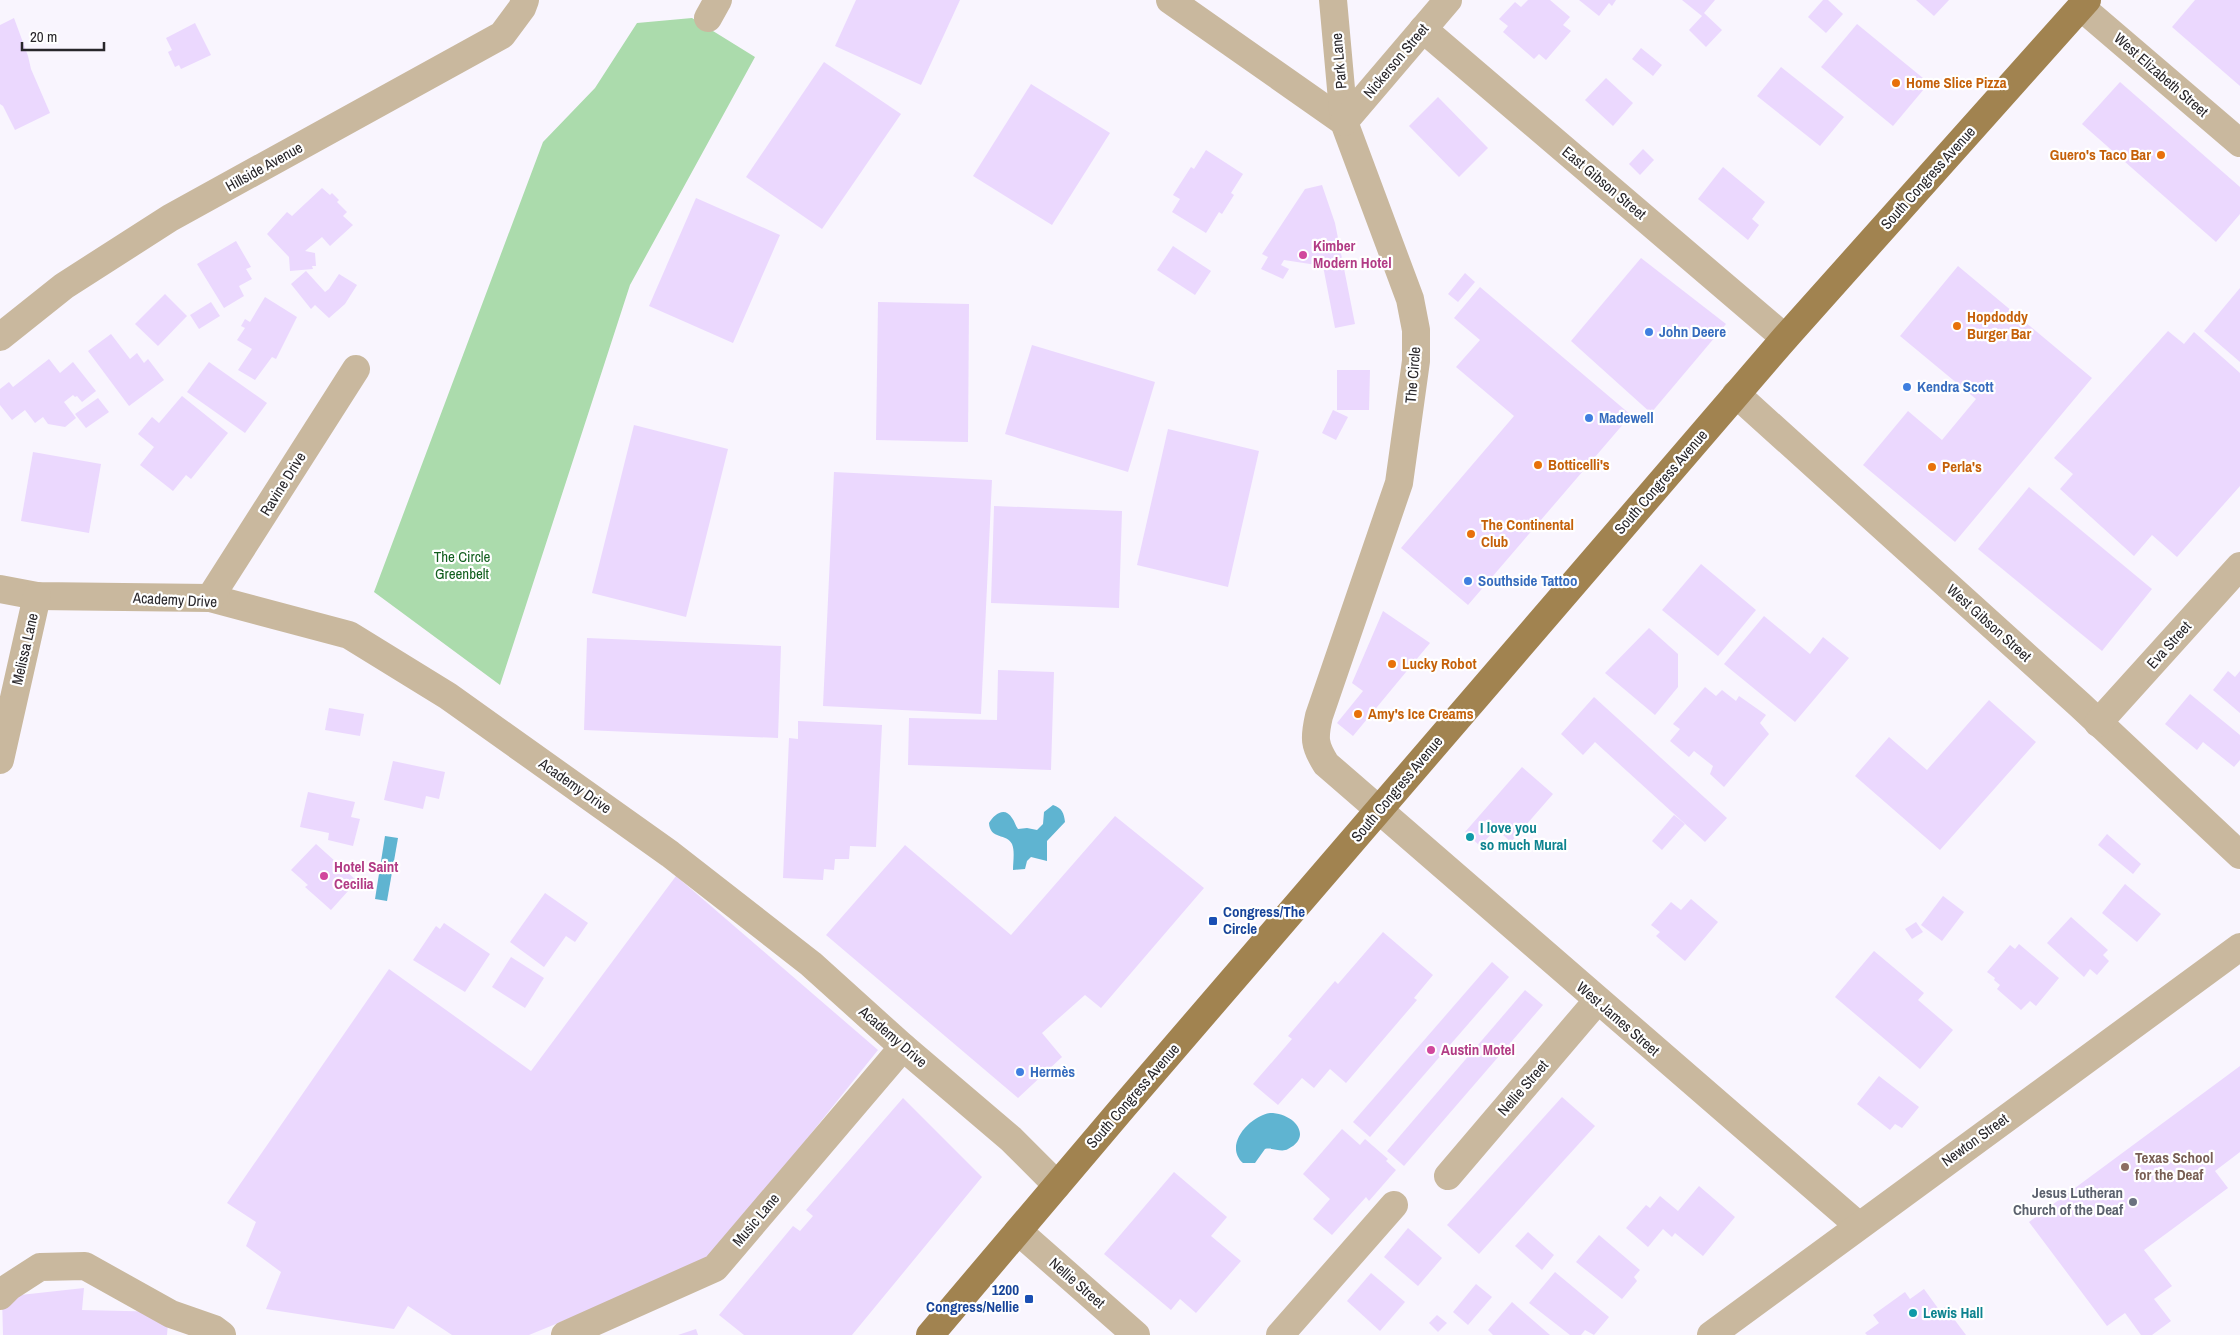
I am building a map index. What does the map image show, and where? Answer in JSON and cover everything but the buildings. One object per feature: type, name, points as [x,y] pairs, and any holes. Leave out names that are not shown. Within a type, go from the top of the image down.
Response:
[{"type":"main road","name":"South Congress Avenue","points":[[930,1335],[1056,1185],[1736,394],[2081,2]]},
{"type":"street","name":"Hillside Avenue","points":[[0,337],[64,286],[170,218],[502,35],[522,8],[525,0]]},
{"type":"street","points":[[1170,0],[1344,122]]},
{"type":"street","name":"Park Lane","points":[[1333,0],[1344,122]]},
{"type":"street","name":"Nickerson Street","points":[[1344,122],[1448,0]]},
{"type":"street","name":"West Elizabeth Street","points":[[2081,2],[2240,143]]},
{"type":"street","name":"East Gibson Street","points":[[1423,29],[1785,338]]},
{"type":"street","name":"The Circle","points":[[1344,122],[1410,299],[1416,330],[1416,361],[1399,484],[1314,735],[1316,749],[1326,764],[1380,810]]},
{"type":"street","name":"Ravine Drive","points":[[210,598],[356,369]]},
{"type":"street","name":"West Gibson Street","points":[[1736,394],[2098,723],[2240,855]]},
{"type":"street","name":"Eva Street","points":[[2098,723],[2240,566]]},
{"type":"street","name":"Academy Drive","points":[[0,589],[37,596],[210,598],[349,635],[448,696],[670,854],[811,964],[903,1047],[1011,1138],[1056,1185]]},
{"type":"street","name":"Melissa Lane","points":[[0,760],[37,596]]},
{"type":"street","name":"West James Street","points":[[1380,810],[1597,1001],[1858,1225]]},
{"type":"street","name":"Newton Street","points":[[1711,1335],[1858,1225],[2240,946]]},
{"type":"street","name":"Nellie Street","points":[[1448,1176],[1597,1001]]},
{"type":"street","name":"Music Lane","points":[[565,1335],[715,1268],[903,1047]]},
{"type":"street","points":[[1280,1335],[1394,1205]]},
{"type":"street","name":"Nellie Street","points":[[1018,1230],[1136,1335]]},
{"type":"street","points":[[0,1296],[9,1287],[40,1267],[85,1266],[171,1314],[214,1329],[222,1335]]},
{"type":"green space","name":"The Circle Greenbelt","points":[[692,18],[755,57],[630,285],[500,685],[374,592],[543,142],[595,88],[637,23]]},
{"type":"water","points":[[1053,805],[1062,811],[1065,822],[1047,841],[1047,861],[1031,857],[1027,861],[1025,869],[1013,870],[1014,853],[1012,844],[1006,838],[992,832],[989,823],[997,814],[1006,812],[1013,819],[1018,829],[1037,830],[1043,824],[1044,812]]},
{"type":"water","points":[[385,836],[398,838],[387,901],[375,899]]},
{"type":"water","points":[[1270,1113],[1279,1114],[1293,1121],[1298,1126],[1299,1138],[1288,1149],[1265,1149],[1255,1163],[1243,1163],[1238,1156],[1237,1140],[1247,1125],[1262,1115]]},
{"type":"place","name":"Home Slice Pizza","points":[[1896,83]]},
{"type":"place","name":"Guero's Taco Bar","points":[[2161,155]]},
{"type":"place","name":"Kimber Modern Hotel","points":[[1303,255]]},
{"type":"place","name":"Hopdoddy Burger Bar","points":[[1957,326]]},
{"type":"place","name":"John Deere","points":[[1649,332]]},
{"type":"place","name":"Kendra Scott","points":[[1907,387]]},
{"type":"place","name":"Madewell","points":[[1589,418]]},
{"type":"place","name":"Botticelli's","points":[[1538,465]]},
{"type":"place","name":"Perla's","points":[[1932,467]]},
{"type":"place","name":"The Continental Club","points":[[1471,534]]},
{"type":"place","name":"Southside Tattoo","points":[[1468,581]]},
{"type":"place","name":"Lucky Robot","points":[[1392,664]]},
{"type":"place","name":"Amy's Ice Creams","points":[[1358,714]]},
{"type":"place","name":"I love you so much Mural","points":[[1470,837]]},
{"type":"place","name":"Hotel Saint Cecilia","points":[[324,876]]},
{"type":"place","name":"Congress/The Circle","points":[[1213,921]]},
{"type":"place","name":"Austin Motel","points":[[1431,1050]]},
{"type":"place","name":"Hermès","points":[[1020,1072]]},
{"type":"place","name":"Texas School for the Deaf","points":[[2125,1167]]},
{"type":"place","name":"Jesus Lutheran Church of the Deaf","points":[[2133,1202]]},
{"type":"place","name":"1200 Congress/Nellie","points":[[1029,1299]]},
{"type":"place","name":"Lewis Hall","points":[[1913,1313]]}]
